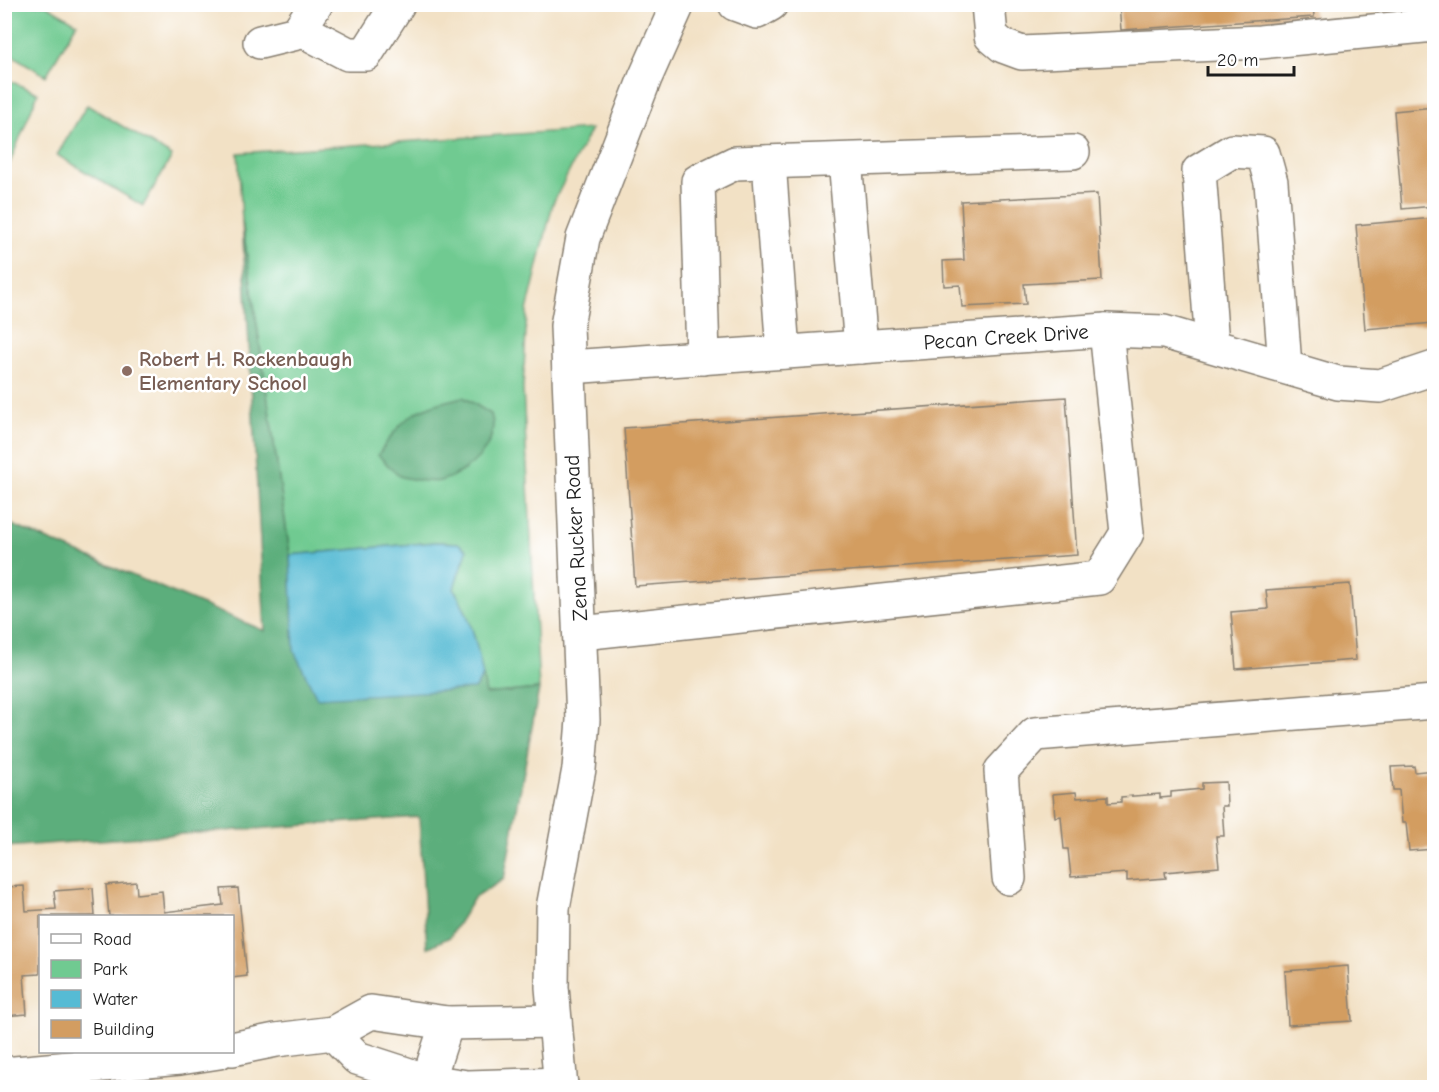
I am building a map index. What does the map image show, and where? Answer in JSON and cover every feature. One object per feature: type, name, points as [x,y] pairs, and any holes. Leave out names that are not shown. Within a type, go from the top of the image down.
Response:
[{"type":"street","points":[[260,42],[297,33],[308,17],[348,54],[366,54],[398,4]]},
{"type":"street","name":"Zena Rucker Road","points":[[561,1086],[552,987],[553,908],[579,769],[583,720],[567,326],[583,238],[645,78],[678,4]]},
{"type":"street","points":[[735,4],[757,12],[771,4]]},
{"type":"street","points":[[988,4],[991,36],[1003,46],[1022,53],[1260,42],[1434,25]]},
{"type":"street","points":[[1212,345],[1199,171],[1232,151],[1263,153],[1270,182],[1285,366]]},
{"type":"street","points":[[703,358],[698,181],[735,163],[1073,152]]},
{"type":"street","points":[[845,159],[861,347]]},
{"type":"street","points":[[769,162],[783,352]]},
{"type":"street","points":[[581,633],[1100,578],[1126,533],[1106,330]]},
{"type":"street","name":"Pecan Creek Drive","points":[[569,367],[1106,330],[1164,332],[1338,383],[1380,386],[1434,368]]},
{"type":"street","points":[[1009,878],[1001,771],[1035,734],[1434,702]]},
{"type":"street","points":[[234,1049],[333,1033],[371,1012],[447,1023],[555,1021]]},
{"type":"street","points":[[428,1081],[447,1023]]},
{"type":"street","points":[[333,1033],[357,1058],[428,1081],[466,1087],[561,1086]]},
{"type":"street","points":[[4,1074],[212,1053]]},
{"type":"green space","points":[[5,4],[46,5],[77,23],[46,76],[5,51]]},
{"type":"green space","points":[[5,79],[38,93],[5,175]]},
{"type":"green space","points":[[87,105],[172,156],[143,206],[57,155]]},
{"type":"green space","points":[[591,129],[553,203],[527,311],[523,389],[539,689],[485,694],[471,627],[454,589],[457,573],[464,562],[458,543],[436,542],[290,555],[242,221],[238,153]]},
{"type":"green space","points":[[242,221],[290,555],[294,651],[474,689],[483,676],[486,694],[539,689],[504,879],[474,898],[450,937],[427,948],[419,817],[5,847],[5,522],[265,631]]},
{"type":"green space","points":[[463,397],[491,414],[493,425],[487,447],[461,472],[440,481],[410,479],[399,475],[378,455],[396,430],[413,415],[433,405]]},
{"type":"water","points":[[436,542],[458,543],[467,550],[454,589],[469,620],[481,664],[483,676],[474,689],[317,698],[294,651],[290,555]]},
{"type":"building","points":[[1119,4],[1313,4],[1314,17],[1121,30]]},
{"type":"building","points":[[1405,4],[1434,4],[1434,11],[1405,13]]},
{"type":"building","points":[[1434,107],[1434,206],[1402,209],[1394,111]]},
{"type":"building","points":[[1097,194],[1102,280],[1024,284],[1026,304],[962,307],[960,285],[944,286],[943,261],[964,260],[961,201]]},
{"type":"building","points":[[1434,218],[1434,323],[1365,329],[1356,225]]},
{"type":"building","points":[[1066,397],[1077,555],[635,586],[624,428]]},
{"type":"building","points":[[1350,584],[1356,660],[1236,669],[1231,612],[1268,609],[1266,590]]},
{"type":"building","points":[[1414,766],[1415,772],[1434,770],[1434,849],[1409,851],[1406,823],[1402,823],[1399,790],[1393,790],[1391,767]]},
{"type":"building","points":[[1226,782],[1227,806],[1222,806],[1224,836],[1216,836],[1219,867],[1165,872],[1166,878],[1127,881],[1127,873],[1071,877],[1068,849],[1064,849],[1061,816],[1055,817],[1053,794],[1076,792],[1077,798],[1108,796],[1108,803],[1121,802],[1121,797],[1160,794],[1160,798],[1171,797],[1171,792],[1202,789],[1202,783]]},
{"type":"building","points":[[136,882],[137,894],[162,891],[164,912],[223,905],[221,889],[238,888],[247,976],[234,978],[234,915],[109,915],[106,885]]},
{"type":"building","points":[[24,886],[26,911],[56,909],[54,891],[93,888],[95,915],[39,915],[39,974],[24,975],[27,1014],[4,1016],[4,887]]},
{"type":"building","points":[[1348,966],[1352,1021],[1288,1025],[1285,971]]},
{"type":"place","name":"Robert H. Rockenbaugh Elementary School","points":[[127,371]]}]
